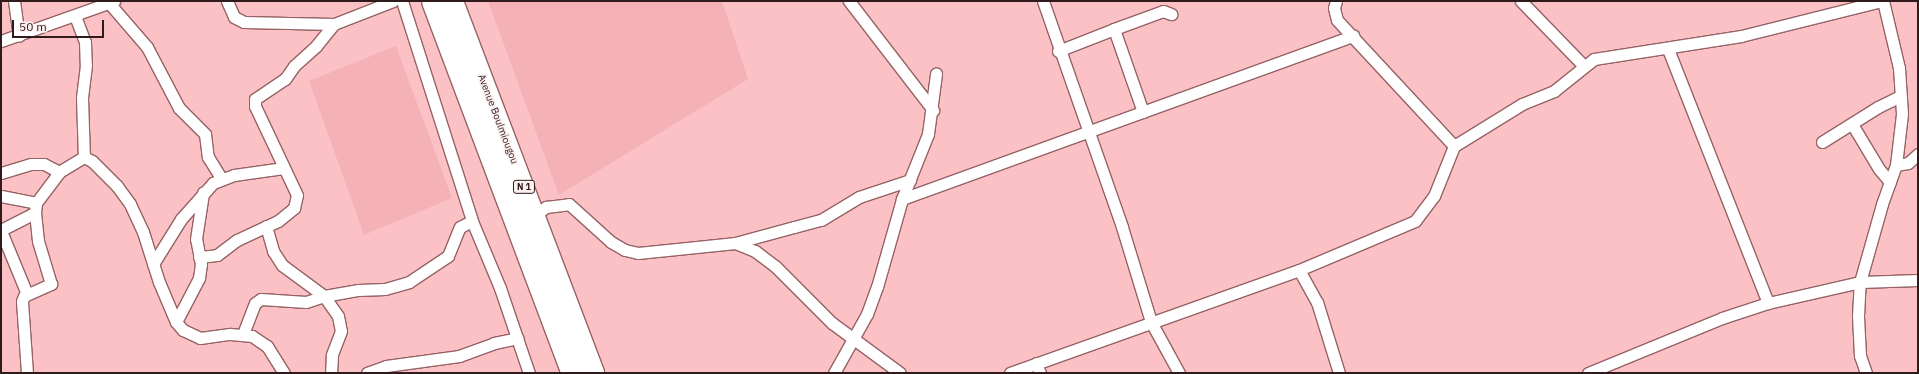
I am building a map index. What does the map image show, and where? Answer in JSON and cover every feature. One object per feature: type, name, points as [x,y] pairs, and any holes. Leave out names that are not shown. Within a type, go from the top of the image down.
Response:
[{"type":"highway","name":"Avenue Boulmiougou","points":[[432,1],[572,373]]},
{"type":"highway","name":"Avenue Boulmiougou","points":[[452,1],[535,215],[593,373]]},
{"type":"street","points":[[14,1],[19,36]]},
{"type":"street","points":[[227,1],[234,17],[244,22],[334,24],[392,1]]},
{"type":"street","points":[[402,1],[472,221],[488,256],[529,373]]},
{"type":"street","points":[[849,1],[933,110]]},
{"type":"street","points":[[1043,1],[1058,51],[1122,227],[1151,322],[1179,373]]},
{"type":"street","points":[[1336,1],[1334,8],[1337,20],[1454,146]]},
{"type":"street","points":[[1521,1],[1584,65]]},
{"type":"street","points":[[1010,373],[1038,368],[1151,322],[1299,270],[1415,221],[1434,196],[1454,146],[1522,104],[1554,91],[1584,65],[1608,56],[1668,49],[1741,36],[1882,1],[1899,68],[1902,114],[1896,165],[1860,282],[1858,316],[1860,356],[1866,373]]},
{"type":"street","points":[[1,41],[75,16],[106,3],[147,47],[179,108],[205,134],[208,157],[222,179]]},
{"type":"street","points":[[1058,51],[1163,11],[1171,14]]},
{"type":"street","points":[[75,16],[85,42],[86,65],[82,98],[84,157]]},
{"type":"street","points":[[199,257],[217,255],[237,240],[288,215],[297,201],[297,195],[255,106],[255,99],[285,79],[294,66],[316,46],[334,24]]},
{"type":"street","points":[[1114,29],[1143,112]]},
{"type":"street","points":[[902,199],[1353,36]]},
{"type":"street","points":[[1668,49],[1768,303]]},
{"type":"street","points":[[834,373],[853,340],[877,287],[902,199],[928,134],[933,110],[936,74]]},
{"type":"street","points":[[1822,142],[1901,96]]},
{"type":"street","points":[[1852,124],[1879,169],[1890,182]]},
{"type":"street","points":[[1896,165],[1908,163],[1918,154]]},
{"type":"street","points":[[27,294],[1,231],[35,208],[59,172],[84,157]]},
{"type":"street","points":[[84,157],[92,160],[117,186],[130,204],[143,232],[176,322],[183,330],[200,338],[243,334],[252,336],[267,346],[284,373]]},
{"type":"street","points":[[1,173],[37,164],[44,164],[59,172]]},
{"type":"street","points":[[154,264],[181,219],[204,191],[222,179],[244,173],[284,168]]},
{"type":"street","points":[[535,215],[546,207],[569,204],[611,242],[625,250],[638,253],[735,243],[821,220],[859,197],[910,180]]},
{"type":"street","points":[[176,322],[199,278],[199,257],[196,239],[204,191]]},
{"type":"street","points":[[1,196],[35,208]]},
{"type":"street","points":[[27,373],[22,301],[27,294],[51,284],[38,240],[35,208]]},
{"type":"street","points":[[243,334],[255,303],[261,299],[306,302],[324,296],[358,290],[385,289],[409,282],[448,256],[460,227],[472,221]]},
{"type":"street","points":[[266,226],[274,251],[282,265],[324,296],[338,316],[341,330],[332,355],[331,373]]},
{"type":"street","points":[[735,243],[755,251],[775,266],[853,340],[900,373]]},
{"type":"street","points":[[1299,270],[1320,309],[1340,373]]},
{"type":"street","points":[[1588,373],[1722,318],[1768,303],[1860,282],[1918,280]]},
{"type":"street","points":[[367,373],[386,366],[459,356],[494,343],[517,338]]},
{"type":"shaded area","points":[[488,1],[722,1],[748,79],[559,195]]},
{"type":"shaded area","points":[[396,46],[452,198],[364,235],[309,81]]}]
